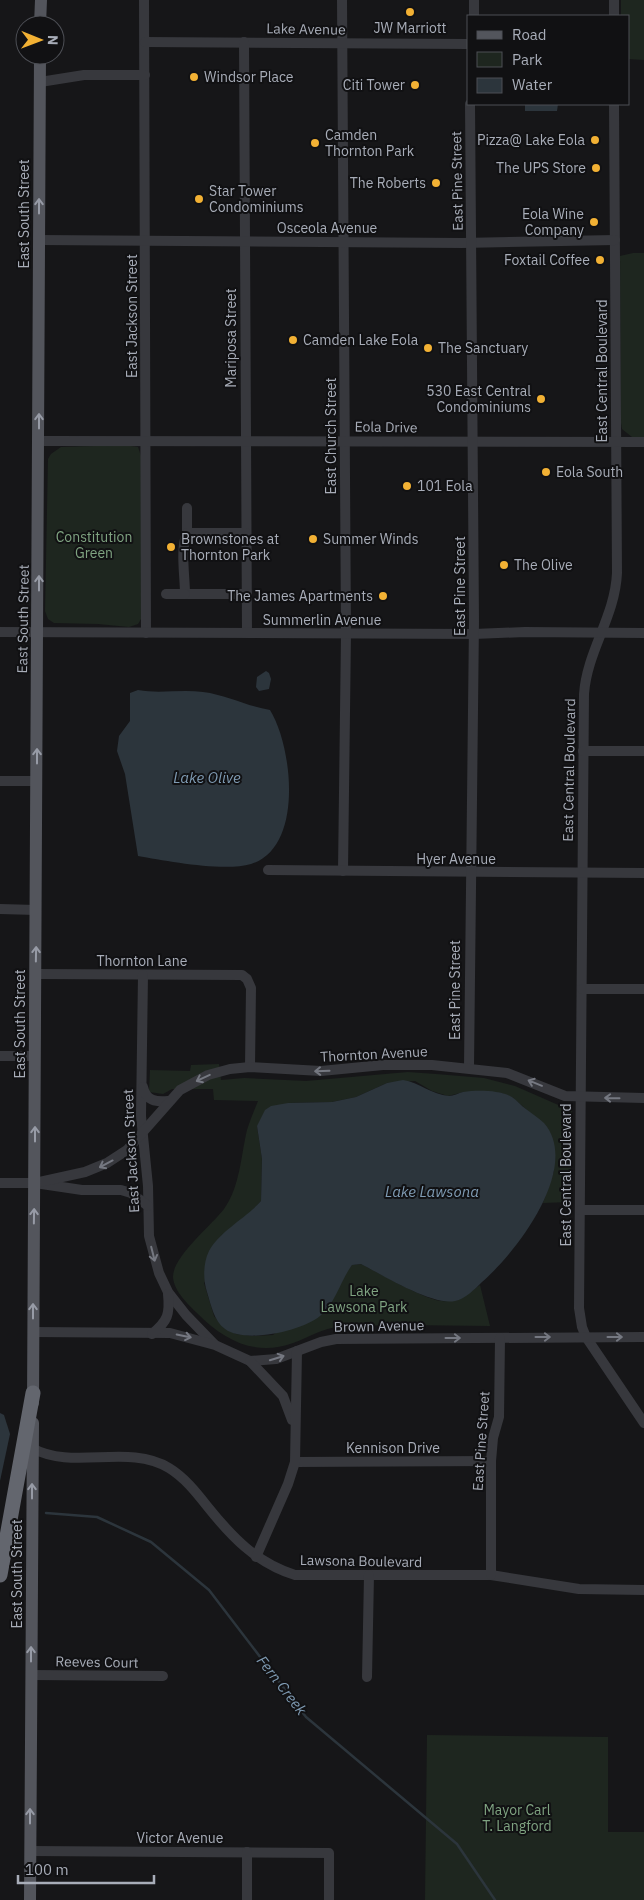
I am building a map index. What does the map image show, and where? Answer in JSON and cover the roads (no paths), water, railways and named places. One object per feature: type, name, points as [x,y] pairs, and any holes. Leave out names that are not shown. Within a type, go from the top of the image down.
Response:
[{"type":"highway","points":[[0,1575],[33,1393]]},
{"type":"main road","points":[[40,15],[41,0]]},
{"type":"main road","name":"East South Street","points":[[30,1900],[40,65]]},
{"type":"street","name":"East Jackson Street","points":[[144,0],[146,633]]},
{"type":"street","name":"East Church Street","points":[[342,0],[346,633],[343,871]]},
{"type":"street","points":[[474,0],[474,15]]},
{"type":"street","points":[[614,0],[614,15]]},
{"type":"street","name":"Lake Avenue","points":[[144,42],[467,44]]},
{"type":"street","name":"Mariposa Street","points":[[244,42],[247,633]]},
{"type":"street","points":[[40,82],[84,75],[145,75]]},
{"type":"street","name":"East Pine Street","points":[[469,1067],[474,634],[470,105]]},
{"type":"street","name":"East Central Boulevard","points":[[614,105],[617,586],[609,616],[588,664],[585,679],[582,751],[579,1308],[586,1337],[644,1423]]},
{"type":"street","name":"Osceola Avenue","points":[[39,240],[472,243],[615,240]]},
{"type":"street","name":"Eola Drive","points":[[38,441],[644,442]]},
{"type":"street","points":[[185,594],[187,508]]},
{"type":"street","points":[[187,533],[246,533]]},
{"type":"street","points":[[166,594],[247,594]]},
{"type":"street","name":"Summerlin Avenue","points":[[0,632],[644,633]]},
{"type":"street","points":[[582,751],[644,751]]},
{"type":"street","points":[[0,781],[37,781]]},
{"type":"street","name":"Hyer Avenue","points":[[268,870],[644,873]]},
{"type":"street","points":[[0,909],[36,910]]},
{"type":"street","name":"Thornton Lane","points":[[36,974],[237,974],[247,978],[251,988],[250,1067]]},
{"type":"street","name":"East Jackson Street","points":[[143,975],[142,1132],[149,1236],[154,1258],[168,1292],[186,1315],[215,1345]]},
{"type":"street","points":[[582,989],[644,990]]},
{"type":"street","points":[[0,1056],[35,1056]]},
{"type":"street","name":"Thornton Avenue","points":[[34,1183],[100,1167],[127,1150],[168,1101],[180,1090],[208,1075],[230,1069],[250,1067],[301,1071],[406,1064],[469,1067],[507,1073],[557,1093],[580,1098],[644,1098]]},
{"type":"street","points":[[142,1079],[144,1092],[148,1097],[158,1102],[168,1101]]},
{"type":"street","points":[[0,1183],[34,1183],[82,1190],[121,1190],[131,1193],[148,1206]]},
{"type":"street","points":[[580,1210],[644,1210]]},
{"type":"street","name":"East Jackson Street","points":[[152,1334],[164,1324],[168,1317],[168,1292]]},
{"type":"street","points":[[33,1332],[170,1333],[215,1345],[250,1361],[283,1396],[295,1432]]},
{"type":"street","name":"Brown Avenue","points":[[250,1361],[265,1361],[336,1339],[644,1337]]},
{"type":"street","name":"East Pine Street","points":[[491,1576],[491,1461],[493,1438],[499,1417],[500,1338]]},
{"type":"street","points":[[256,1557],[288,1484],[295,1462],[297,1351]]},
{"type":"street","name":"Lawsona Boulevard","points":[[32,1448],[50,1456],[154,1460],[170,1468],[190,1486],[242,1545],[256,1557],[274,1568],[294,1575],[491,1576],[579,1589],[644,1590]]},
{"type":"street","name":"Kennison Drive","points":[[295,1462],[491,1461]]},
{"type":"street","points":[[368,1677],[369,1575]]},
{"type":"street","name":"Reeves Court","points":[[31,1675],[163,1676]]},
{"type":"street","name":"Victor Avenue","points":[[30,1851],[329,1853],[329,1900]]},
{"type":"street","points":[[247,1852],[247,1900]]},
{"type":"water","points":[[525,105],[558,105],[557,111],[525,111]]},
{"type":"water","points":[[266,671],[271,679],[269,689],[259,691],[256,687],[257,677]]},
{"type":"water","name":"Lake Olive","points":[[138,690],[154,692],[203,692],[270,710],[278,726],[284,746],[289,794],[287,817],[280,838],[268,854],[251,864],[226,867],[195,865],[138,856],[125,774],[117,751],[119,736],[130,721],[130,693]]},
{"type":"water","name":"Lake Lawsona","points":[[403,1080],[449,1096],[475,1091],[488,1091],[507,1095],[514,1098],[544,1123],[554,1141],[555,1162],[550,1185],[527,1231],[496,1269],[473,1291],[459,1300],[446,1301],[434,1299],[394,1282],[361,1264],[352,1265],[330,1305],[320,1316],[312,1321],[287,1331],[273,1334],[246,1335],[225,1329],[216,1317],[207,1292],[204,1277],[205,1266],[209,1251],[220,1237],[261,1201],[262,1159],[257,1126],[265,1110],[271,1106],[288,1103],[332,1102],[356,1097],[387,1083]]},
{"type":"water","points":[[0,1413],[4,1415],[10,1434],[0,1481]]},
{"type":"waterway","name":"Fern Creek","points":[[46,1513],[97,1517],[151,1542],[209,1590],[306,1717],[457,1844],[495,1900]]},
{"type":"place","name":"JW Marriott","points":[[410,12]]},
{"type":"place","name":"Windsor Place","points":[[194,77]]},
{"type":"place","name":"Citi Tower","points":[[415,85]]},
{"type":"place","name":"Pizza@ Lake Eola","points":[[595,140]]},
{"type":"place","name":"Camden Thornton Park","points":[[315,143]]},
{"type":"place","name":"The UPS Store","points":[[596,168]]},
{"type":"place","name":"The Roberts","points":[[436,183]]},
{"type":"place","name":"Star Tower Condominiums","points":[[199,199]]},
{"type":"place","name":"Eola Wine Company","points":[[594,222]]},
{"type":"place","name":"Foxtail Coffee","points":[[600,260]]},
{"type":"place","name":"Camden Lake Eola","points":[[293,340]]},
{"type":"place","name":"The Sanctuary","points":[[428,348]]},
{"type":"place","name":"530 East Central Condominiums","points":[[541,399]]},
{"type":"place","name":"Eola South","points":[[546,472]]},
{"type":"place","name":"101 Eola","points":[[407,486]]},
{"type":"place","name":"Summer Winds","points":[[313,539]]},
{"type":"place","name":"Brownstones at Thornton Park","points":[[171,547]]},
{"type":"place","name":"The Olive","points":[[504,565]]},
{"type":"place","name":"The James Apartments","points":[[383,596]]},
{"type":"park label","name":"Constitution Green","points":[[94,546]]},
{"type":"park label","name":"Lake Lawsona Park","points":[[364,1299]]},
{"type":"park label","name":"Mayor Carl T. Langford","points":[[517,1818]]}]
